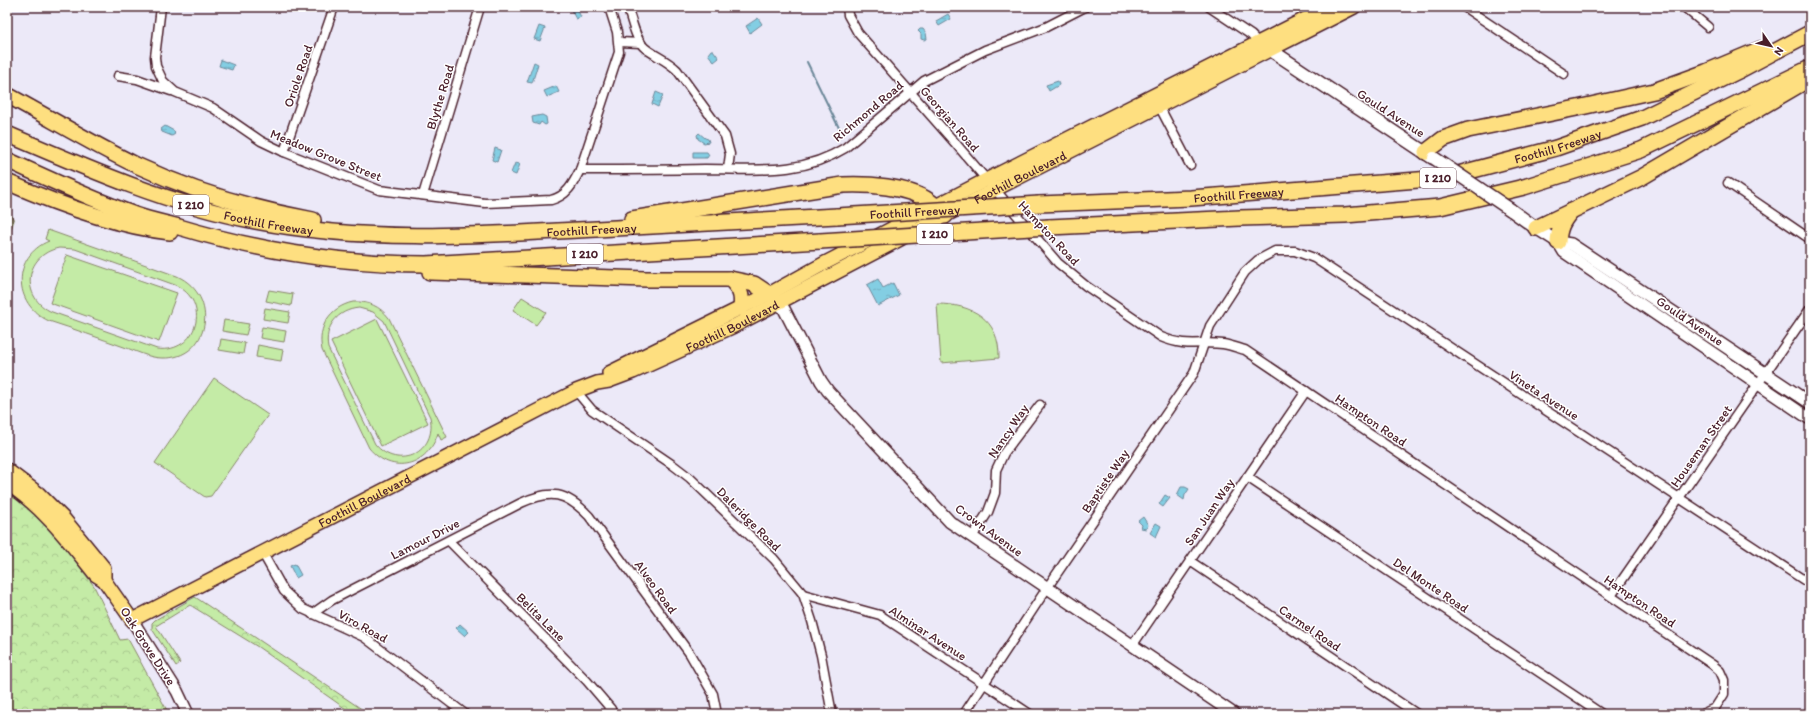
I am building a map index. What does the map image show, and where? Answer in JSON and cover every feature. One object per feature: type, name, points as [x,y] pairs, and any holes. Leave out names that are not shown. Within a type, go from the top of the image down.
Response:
[{"type":"highway","points":[[1430,155],[1443,139],[1468,130],[1654,91],[1706,72],[1810,29]]},
{"type":"highway","name":"Foothill Freeway","points":[[7,134],[128,186],[218,213],[256,222],[326,231],[385,235],[542,232],[1039,204],[1191,198],[1442,178],[1556,148],[1642,118],[1738,71],[1810,33]]},
{"type":"highway","name":"Foothill Freeway","points":[[7,160],[86,195],[136,215],[213,237],[282,252],[350,261],[392,264],[426,264],[1049,227],[1232,218],[1345,215],[1440,207],[1524,187],[1641,150],[1810,68]]},
{"type":"highway","points":[[1536,228],[1642,177],[1810,78]]},
{"type":"highway","points":[[7,95],[103,149],[210,194],[283,214],[343,225],[385,235]]},
{"type":"highway","points":[[7,182],[56,203],[146,230],[213,237]]},
{"type":"highway","points":[[542,232],[701,209],[843,185],[865,184],[899,190],[928,200],[940,212]]},
{"type":"highway","points":[[1558,242],[1558,230],[1562,222],[1572,210]]},
{"type":"highway","points":[[350,261],[409,270],[436,272],[646,279],[730,279],[754,284],[774,299]]},
{"type":"highway","points":[[730,279],[741,292],[741,308]]},
{"type":"main road","name":"Foothill Boulevard","points":[[1265,46],[1329,7]]},
{"type":"main road","name":"Foothill Boulevard","points":[[132,620],[576,391],[633,372],[734,326],[774,299],[990,185],[1265,46],[1354,7]]},
{"type":"main road","name":"Gould Avenue","points":[[1265,46],[1430,155],[1536,228]]},
{"type":"main road","name":"Foothill Boulevard","points":[[597,383],[606,375],[629,363],[741,308],[774,299]]},
{"type":"main road","name":"Oak Grove Drive","points":[[7,470],[39,494],[64,519],[104,568],[104,580]]},
{"type":"main road","name":"Oak Grove Drive","points":[[7,483],[32,501],[55,525],[96,575],[104,580],[132,620]]},
{"type":"street","name":"Meadow Grove Street","points":[[161,7],[155,57],[156,66],[163,81],[175,92],[213,108],[261,141],[284,152],[379,190],[464,202],[485,203],[551,200],[559,198],[571,187],[580,170],[614,72],[619,52],[617,32],[609,7]]},
{"type":"street","name":"Oriole Road","points":[[284,152],[334,7]]},
{"type":"street","name":"Blythe Road","points":[[423,195],[480,7]]},
{"type":"street","points":[[628,7],[641,43],[677,70],[725,136],[730,154],[728,169]]},
{"type":"street","name":"Georgian Road","points":[[847,7],[848,15],[858,33],[990,185]]},
{"type":"street","name":"Richmond Road","points":[[580,170],[784,169],[803,166],[833,155],[849,144],[924,81],[985,50],[1046,27],[1085,7]]},
{"type":"street","name":"Gould Avenue","points":[[1209,7],[1265,46]]},
{"type":"street","points":[[1464,7],[1564,74]]},
{"type":"street","points":[[1684,7],[1708,27]]},
{"type":"street","points":[[619,42],[641,43]]},
{"type":"street","points":[[118,76],[137,79],[175,92]]},
{"type":"street","points":[[1156,102],[1190,165]]},
{"type":"street","points":[[1728,183],[1810,239]]},
{"type":"street","name":"Hampton Road","points":[[990,185],[1058,263],[1086,286],[1161,337],[1174,342],[1223,344],[1245,350],[1713,664],[1720,671],[1724,680],[1724,694],[1715,708],[1702,714]]},
{"type":"street","name":"Gould Avenue","points":[[1536,228],[1558,242],[1571,244],[1810,403]]},
{"type":"street","name":"Gould Avenue","points":[[1558,242],[1564,252],[1810,419]]},
{"type":"street","name":"Vineta Avenue","points":[[1258,260],[1275,251],[1295,251],[1314,258],[1810,584]]},
{"type":"street","name":"Baptiste Way","points":[[964,714],[1047,588],[1194,373],[1200,360],[1210,326],[1245,272],[1258,260]]},
{"type":"street","name":"Crown Avenue","points":[[774,299],[784,309],[821,382],[828,391],[950,522],[1234,714]]},
{"type":"street","name":"Houseman Street","points":[[1611,596],[1810,309]]},
{"type":"street","name":"Daleridge Road","points":[[576,391],[592,410],[690,478],[774,560],[803,594],[821,655],[832,714]]},
{"type":"street","name":"San Juan Way","points":[[1132,646],[1306,391]]},
{"type":"street","name":"Nancy Way","points":[[972,537],[988,512],[995,493],[996,470],[1004,453],[1040,405]]},
{"type":"street","name":"Del Monte Road","points":[[1247,477],[1602,714]]},
{"type":"street","name":"Lamour Drive","points":[[312,614],[332,600],[527,500],[543,494],[553,494]]},
{"type":"street","name":"Alveo Road","points":[[553,494],[571,500],[589,516],[690,654],[713,694],[717,714]]},
{"type":"street","name":"Belita Lane","points":[[449,541],[587,681],[611,708],[611,714]]},
{"type":"street","name":"Viro Road","points":[[262,552],[284,591],[303,609],[364,637],[465,714]]},
{"type":"street","name":"Carmel Road","points":[[1190,561],[1417,714]]},
{"type":"street","name":"Alminar Avenue","points":[[803,594],[880,615],[1030,714]]},
{"type":"street","name":"Oak Grove Drive","points":[[132,620],[177,691],[188,714]]},
{"type":"green space","points":[[7,209],[14,220],[7,242]]},
{"type":"green space","points":[[48,230],[177,276],[191,285],[200,298],[204,311],[204,325],[199,338],[191,349],[178,356],[157,358],[49,321],[37,313],[28,303],[23,292],[21,280],[23,268],[28,257],[37,248],[49,241],[45,239]],"holes":[[[59,248],[75,249],[175,285],[187,293],[194,302],[196,314],[195,325],[190,335],[182,343],[171,348],[157,349],[52,312],[42,306],[35,297],[31,287],[30,277],[33,268],[39,259],[47,252]]]},
{"type":"green space","points":[[67,255],[177,293],[159,342],[50,303]]},
{"type":"green space","points":[[269,290],[293,294],[291,306],[266,301]]},
{"type":"green space","points":[[522,297],[546,312],[536,325],[513,310]]},
{"type":"green space","points":[[353,302],[369,303],[382,310],[389,318],[447,437],[441,440],[438,433],[433,444],[418,460],[398,464],[388,462],[378,457],[369,448],[322,350],[322,334],[327,319],[338,308]],"holes":[[[359,308],[373,312],[384,321],[430,417],[431,429],[428,440],[422,448],[414,454],[405,457],[394,457],[384,452],[375,444],[328,348],[328,333],[330,327],[338,316],[351,309]]]},
{"type":"green space","points":[[937,304],[962,307],[982,316],[995,333],[998,344],[999,358],[941,363]]},
{"type":"green space","points":[[265,308],[290,312],[288,323],[263,319]]},
{"type":"green space","points":[[377,319],[428,423],[381,446],[331,342]]},
{"type":"green space","points":[[224,320],[249,324],[246,335],[222,331]]},
{"type":"green space","points":[[262,327],[286,331],[284,342],[260,338]]},
{"type":"green space","points":[[221,339],[245,343],[243,354],[219,350]]},
{"type":"green space","points":[[258,345],[283,350],[281,361],[256,357]]},
{"type":"green space","points":[[214,378],[268,415],[211,496],[205,497],[155,463]]},
{"type":"green space","points":[[7,491],[38,516],[58,538],[94,586],[120,640],[128,639],[169,714],[7,714]]},
{"type":"green space","points":[[195,597],[369,714],[353,714],[258,647],[190,605],[156,626],[180,663],[176,666],[152,629],[152,623]]},
{"type":"water","points":[[573,7],[576,7],[581,17],[576,19],[571,10]]},
{"type":"water","points":[[948,14],[951,19],[939,26],[936,21]]},
{"type":"water","points":[[758,18],[762,24],[750,33],[746,26]]},
{"type":"water","points":[[539,26],[545,28],[540,41],[534,39]]},
{"type":"water","points":[[923,29],[926,33],[927,39],[921,39],[921,34],[918,31]]},
{"type":"water","points":[[711,50],[713,50],[719,58],[714,62],[708,54]]},
{"type":"water","points":[[221,60],[234,65],[232,70],[219,66]]},
{"type":"water","points":[[534,62],[538,64],[532,83],[527,82]]},
{"type":"water","points":[[1058,81],[1059,85],[1049,91],[1046,85]]},
{"type":"water","points":[[556,86],[559,92],[547,97],[544,91]]},
{"type":"water","points":[[656,92],[663,95],[658,107],[652,104]]},
{"type":"water","points":[[542,115],[546,117],[547,124],[545,125],[541,122],[539,125],[533,123],[532,117]]},
{"type":"water","points":[[165,126],[174,131],[175,134],[172,136],[162,132],[161,129]]},
{"type":"water","points":[[699,133],[708,139],[709,142],[704,143],[698,139],[697,135]]},
{"type":"water","points":[[495,148],[501,150],[497,162],[492,160]]},
{"type":"water","points":[[693,152],[707,152],[709,155],[707,158],[693,158]]},
{"type":"water","points":[[515,163],[520,164],[516,175],[511,173]]},
{"type":"water","points":[[878,279],[883,288],[893,283],[899,295],[878,306],[867,285]]},
{"type":"water","points":[[1181,487],[1189,489],[1184,500],[1177,495]]},
{"type":"water","points":[[1165,495],[1170,498],[1163,507],[1159,504]]},
{"type":"water","points":[[1143,517],[1148,525],[1146,529],[1141,528],[1142,525],[1138,521]]},
{"type":"water","points":[[1156,523],[1161,526],[1156,537],[1150,533]]},
{"type":"water","points":[[295,564],[301,575],[296,578],[290,566]]},
{"type":"water","points":[[460,624],[469,632],[465,636],[456,628]]},
{"type":"waterway","points":[[807,62],[840,130]]}]
